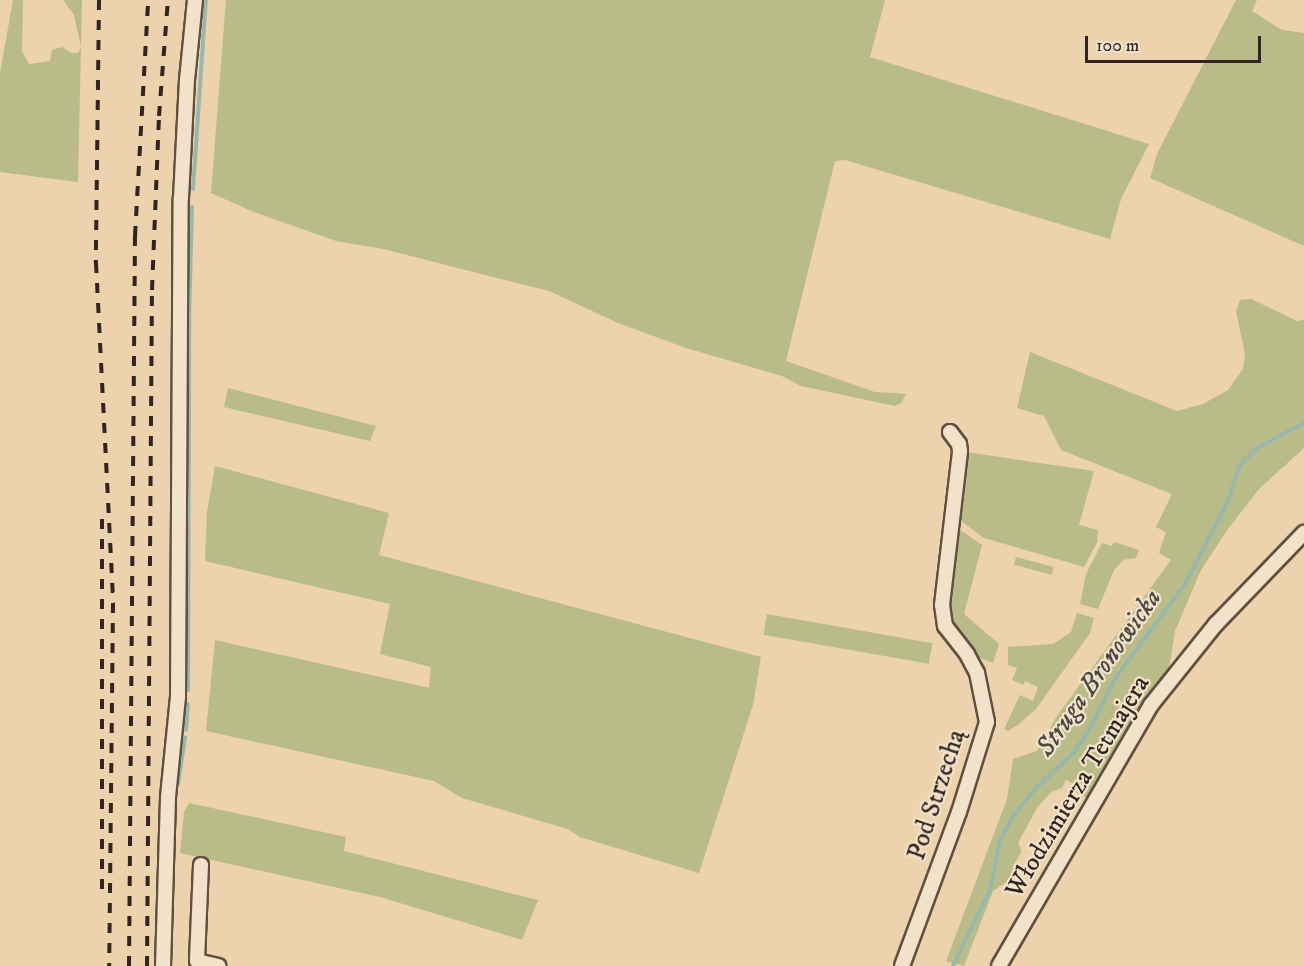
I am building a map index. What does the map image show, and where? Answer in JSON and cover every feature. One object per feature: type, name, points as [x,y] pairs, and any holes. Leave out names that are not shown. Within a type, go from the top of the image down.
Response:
[{"type":"street","points":[[163,966],[168,796],[178,697],[181,198],[187,81],[195,0]]},
{"type":"street","name":"Pod Strzechą","points":[[902,966],[959,813],[987,722],[977,673],[967,654],[945,626],[942,605],[960,451],[959,444],[950,432]]},
{"type":"street","name":"Włodzimierza Tetmajera","points":[[999,966],[1151,705],[1216,624],[1304,533]]},
{"type":"street","points":[[201,865],[197,961],[218,966]]},
{"type":"green space","points":[[13,0],[23,0],[22,51],[29,64],[50,61],[52,50],[62,47],[71,53],[78,53],[81,47],[78,182],[0,172],[0,73]]},
{"type":"green space","points":[[63,0],[82,0],[81,47],[74,15]]},
{"type":"green space","points":[[226,0],[885,0],[870,57],[1149,144],[1121,199],[1110,239],[845,160],[835,161],[786,361],[875,392],[906,394],[901,403],[895,406],[801,386],[782,376],[686,348],[618,323],[549,291],[383,249],[336,241],[254,212],[211,193]]},
{"type":"green space","points":[[1236,0],[1257,0],[1252,11],[1282,30],[1304,33],[1304,246],[1150,178],[1157,154]]},
{"type":"green space","points":[[1251,299],[1297,321],[1304,320],[1304,448],[1259,489],[1228,529],[1201,570],[1175,631],[1168,675],[1142,712],[1122,735],[1089,799],[1075,792],[1077,786],[1066,780],[1062,788],[1051,792],[1037,808],[1018,843],[1022,851],[1013,866],[1011,879],[993,891],[964,966],[946,961],[1007,799],[1013,759],[1037,751],[1057,716],[1171,560],[1159,553],[1166,532],[1156,527],[1172,494],[1061,450],[1044,416],[1017,408],[1030,352],[1177,411],[1203,404],[1228,390],[1243,369],[1245,354],[1236,311],[1240,300]]},
{"type":"green space","points":[[228,388],[376,426],[370,441],[224,407]]},
{"type":"green space","points":[[966,452],[1094,471],[1079,525],[1098,530],[1097,543],[1084,567],[984,538],[957,518]]},
{"type":"green space","points":[[215,466],[389,513],[379,555],[761,657],[753,705],[699,873],[580,837],[568,829],[462,798],[434,781],[206,731],[215,640],[429,688],[431,667],[380,654],[390,604],[205,561],[207,512]]},
{"type":"green space","points":[[956,527],[982,545],[964,614],[999,644],[993,663],[973,655],[948,623]]},
{"type":"green space","points":[[1114,542],[1139,550],[1136,558],[1123,560],[1114,570],[1098,609],[1080,604],[1086,574],[1102,543],[1112,546]]},
{"type":"green space","points":[[1016,557],[1054,567],[1052,575],[1014,565]]},
{"type":"green space","points":[[1077,613],[1094,618],[1090,633],[1036,709],[1018,725],[1008,731],[1004,729],[1020,695],[1033,701],[1038,687],[1025,681],[1023,685],[1012,680],[1017,668],[1008,665],[1008,647],[1053,644],[1071,632]]},
{"type":"green space","points":[[767,614],[932,643],[929,664],[763,635]]},
{"type":"green space","points":[[189,803],[346,837],[344,851],[538,900],[522,940],[380,897],[180,853],[184,812]]},
{"type":"waterway","points":[[193,189],[206,0]]},
{"type":"waterway","points":[[188,690],[189,321],[192,207]]},
{"type":"waterway","name":"Struga Bronowicka","points":[[953,966],[991,888],[1000,840],[1014,815],[1035,789],[1074,752],[1088,732],[1116,677],[1185,584],[1228,501],[1240,465],[1257,448],[1304,423]]},
{"type":"waterway","points":[[186,730],[188,704]]},
{"type":"waterway","points":[[178,784],[185,738]]},
{"type":"railway","points":[[99,0],[96,263],[113,603],[109,966]]},
{"type":"railway","points":[[129,966],[135,236],[148,0]]},
{"type":"railway","points":[[147,966],[152,290],[159,116],[168,0]]},
{"type":"railway","points":[[102,519],[102,894]]}]
